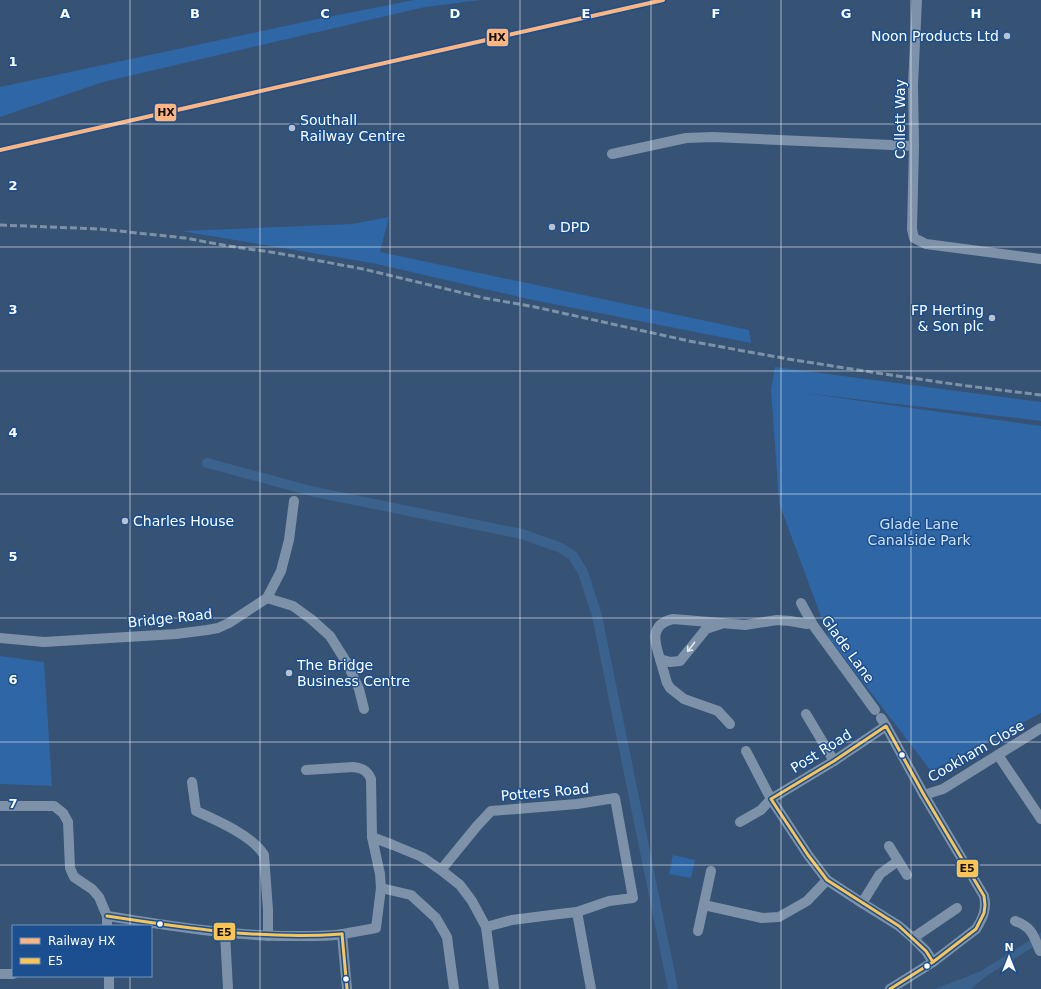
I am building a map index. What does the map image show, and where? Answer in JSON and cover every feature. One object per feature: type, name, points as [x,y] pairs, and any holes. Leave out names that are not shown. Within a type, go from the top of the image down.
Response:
[{"type":"street","name":"Collett Way","points":[[917,0],[913,85],[914,146],[912,229],[914,238],[926,244],[1041,259]]},
{"type":"street","points":[[612,154],[686,138],[713,137],[914,146]]},
{"type":"street","name":"Bridge Road","points":[[0,638],[44,642],[176,634],[218,628],[229,623],[267,598],[282,571],[289,540],[294,505]]},
{"type":"street","points":[[267,598],[293,606],[311,619],[330,636],[347,663],[359,690],[364,709]]},
{"type":"street","name":"Glade Lane","points":[[801,603],[811,622],[881,718],[924,795],[984,896],[986,904],[984,914],[976,929],[933,962]]},
{"type":"street","points":[[730,724],[718,711],[684,699],[670,688],[667,683],[654,635],[657,629],[664,621],[672,619],[745,625],[777,620],[807,624],[811,622]]},
{"type":"street","points":[[667,683],[670,673],[706,629],[721,624]]},
{"type":"street","points":[[660,659],[670,662],[680,661]]},
{"type":"street","points":[[806,714],[834,761]]},
{"type":"street","name":"Post Road","points":[[740,822],[760,810],[771,799],[834,761],[881,718]]},
{"type":"street","name":"Cookham Close","points":[[924,795],[943,789],[1041,728]]},
{"type":"street","points":[[746,752],[771,799],[808,855],[827,880],[899,926],[926,951],[933,962],[890,989]]},
{"type":"street","points":[[998,756],[1041,819]]},
{"type":"street","points":[[0,806],[54,806],[63,813],[68,822],[70,868],[74,877],[92,889],[99,897],[107,921],[268,936],[342,934],[376,928],[381,888],[380,874],[372,837],[372,787],[369,774],[366,770],[353,767],[306,770]]},
{"type":"street","points":[[192,782],[196,810],[220,821],[239,833],[260,848],[264,855],[268,910],[268,936]]},
{"type":"street","name":"Potters Road","points":[[441,870],[476,826],[491,811],[577,804],[612,799],[633,898],[609,901],[577,912]]},
{"type":"street","points":[[372,837],[422,857],[460,885],[472,901],[486,927],[494,989]]},
{"type":"street","points":[[889,846],[907,875]]},
{"type":"street","points":[[862,903],[880,874],[898,861]]},
{"type":"street","points":[[698,931],[711,871]]},
{"type":"street","points":[[704,905],[762,918],[779,918],[807,901],[827,880]]},
{"type":"street","points":[[381,888],[411,895],[436,918],[448,938],[454,989]]},
{"type":"street","points":[[913,938],[957,908]]},
{"type":"street","points":[[486,927],[512,920],[577,912],[591,989]]},
{"type":"street","points":[[1015,922],[1024,925],[1032,931],[1040,951]]},
{"type":"street","points":[[225,933],[228,989]]},
{"type":"street","points":[[342,934],[347,989]]},
{"type":"street","points":[[0,974],[12,974]]},
{"type":"street","points":[[109,977],[109,989]]},
{"type":"green space","points":[[414,0],[481,0],[425,7],[103,82],[0,117],[0,87]]},
{"type":"green space","points":[[389,217],[380,252],[749,330],[751,343],[533,300],[372,263],[181,231],[352,224]]},
{"type":"green space","name":"Glade Lane Canalside Park","points":[[775,367],[1041,402],[1041,421],[804,393],[1041,426],[1041,713],[931,771],[829,638],[779,503],[771,389]]},
{"type":"green space","points":[[0,656],[44,662],[52,786],[0,784]]},
{"type":"green space","points":[[673,855],[695,860],[691,878],[669,874]]},
{"type":"shaded area","points":[[1041,932],[1041,942],[985,977],[971,989],[935,989],[981,971]]},
{"type":"waterway","points":[[207,463],[315,492],[522,534],[561,548],[573,556],[583,572],[597,616],[673,989]]},
{"type":"railway","points":[[0,225],[100,229],[185,238],[277,253],[363,269],[484,298],[535,307],[689,341],[877,373],[1041,395]]},
{"type":"rail line","name":"HX","points":[[0,150],[663,0]]},
{"type":"transit line","name":"E5","points":[[886,726],[924,795],[984,896],[984,913],[976,929],[933,962],[926,951],[899,926],[827,880],[808,855],[771,799],[834,761],[886,726]]},
{"type":"transit line","name":"E5","points":[[107,916],[224,932],[283,935],[342,934]]},
{"type":"transit line","name":"E5","points":[[342,934],[347,989]]},
{"type":"transit line","name":"E5","points":[[890,989],[933,962]]},
{"type":"place","name":"Noon Products Ltd","points":[[1007,36]]},
{"type":"place","name":"Southall Railway Centre","points":[[292,128]]},
{"type":"place","name":"DPD","points":[[552,227]]},
{"type":"place","name":"FP Herting & Son plc","points":[[992,318]]},
{"type":"place","name":"Charles House","points":[[125,521]]},
{"type":"place","name":"The Bridge Business Centre","points":[[289,673]]}]
